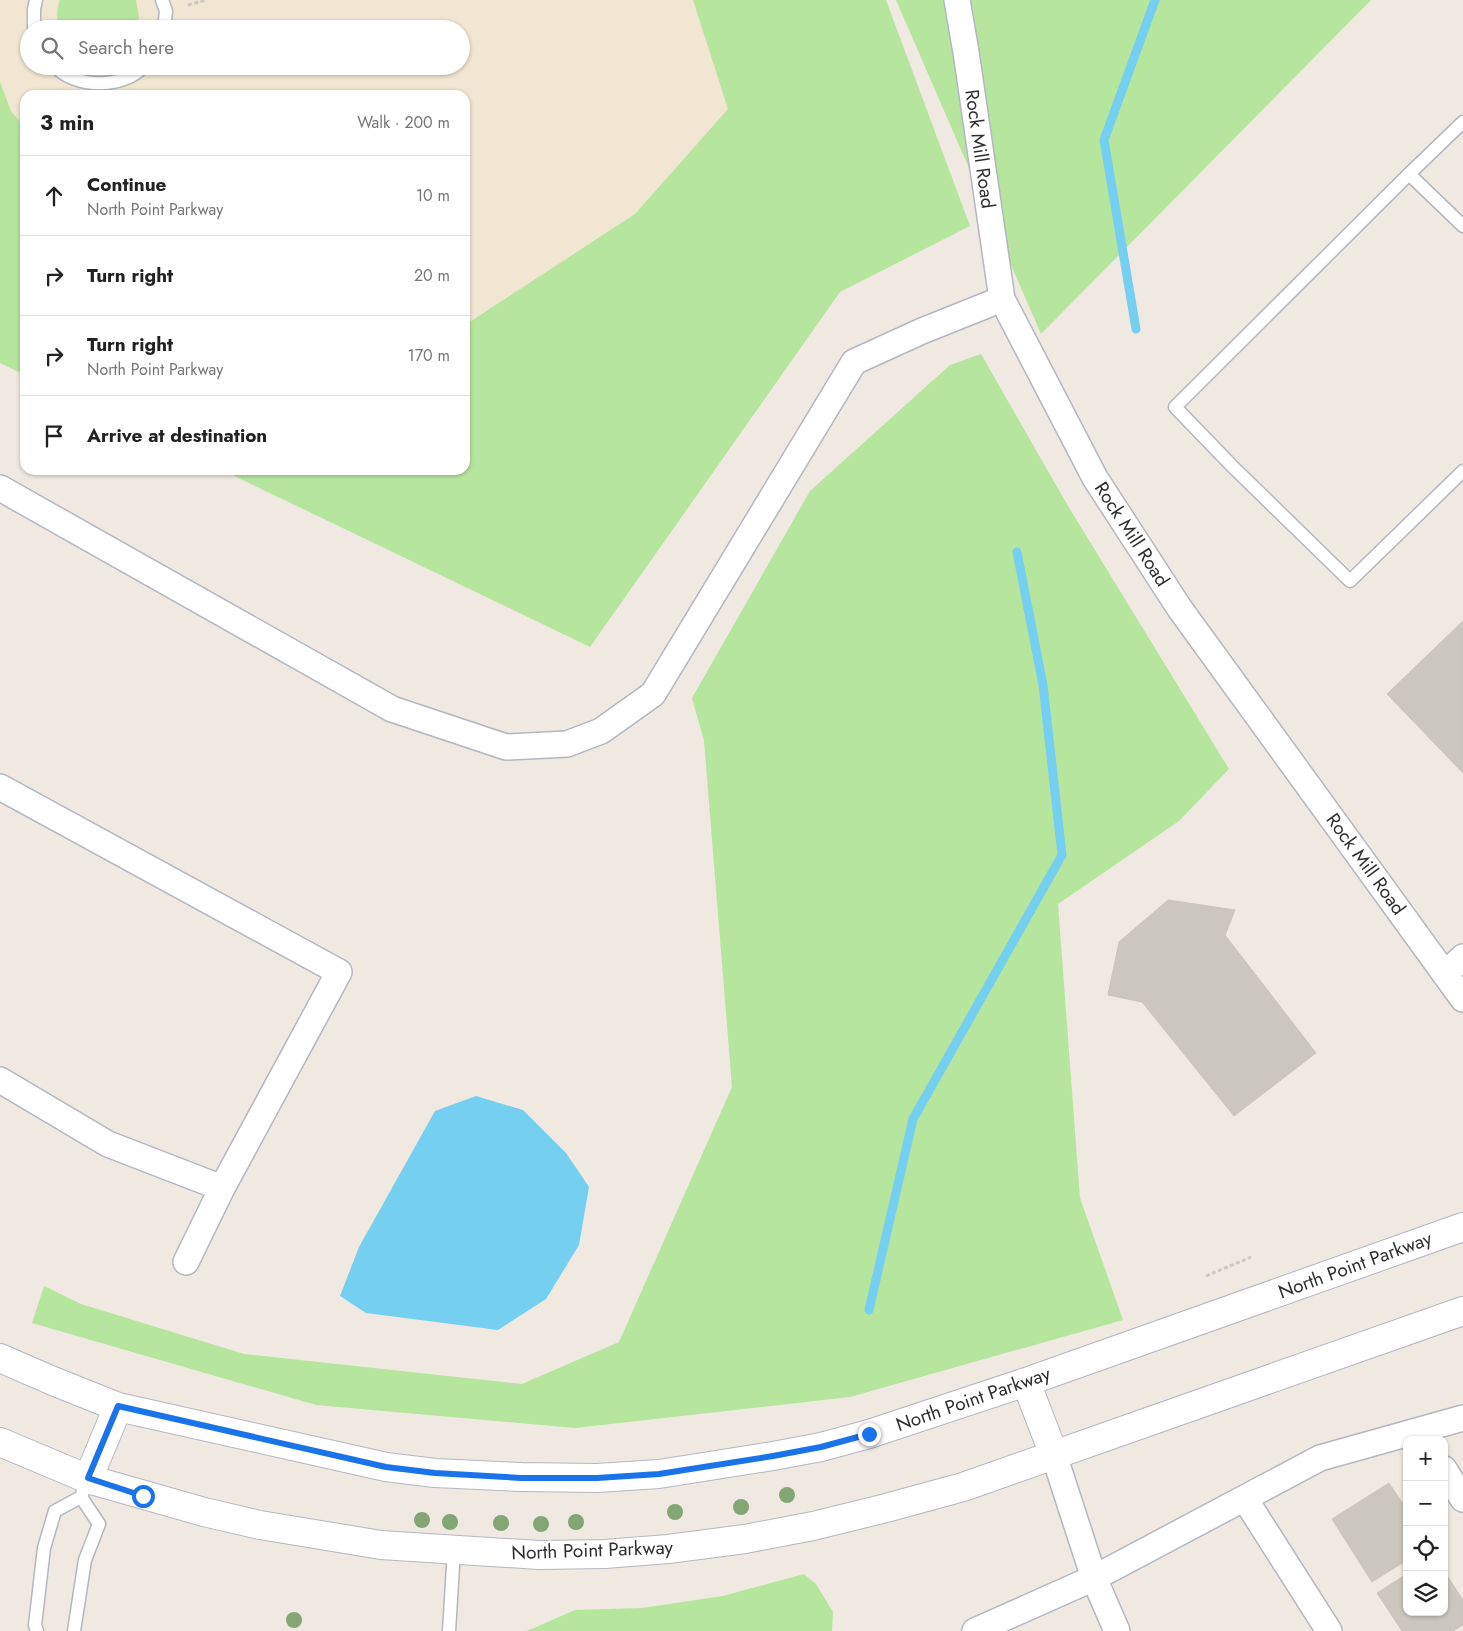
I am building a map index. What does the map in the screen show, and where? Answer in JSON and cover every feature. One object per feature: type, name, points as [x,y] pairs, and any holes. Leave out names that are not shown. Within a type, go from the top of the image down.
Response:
[{"type":"street","name":"Rock Mill Road","points":[[957,0],[1002,299],[1095,478],[1175,601],[1463,999]]},
{"type":"street","points":[[0,488],[392,708],[506,747],[567,744],[602,731],[653,694],[854,362],[922,331],[1002,299]]},
{"type":"street","points":[[0,787],[339,972],[222,1188],[186,1262]]},
{"type":"street","points":[[1445,974],[1463,956]]},
{"type":"street","points":[[0,1080],[108,1144],[222,1188]]},
{"type":"street","name":"North Point Parkway","points":[[0,1358],[53,1382],[118,1406],[386,1467],[435,1473],[521,1478],[597,1478],[659,1474],[720,1466],[821,1447],[944,1410],[1463,1227]]},
{"type":"street","name":"North Point Parkway","points":[[0,1442],[84,1488],[260,1525],[381,1545],[539,1555],[605,1554],[668,1549],[745,1539],[812,1526],[963,1487],[1457,1315]]},
{"type":"street","points":[[1026,1382],[1054,1454],[1094,1578],[1117,1631]]},
{"type":"street","points":[[84,1488],[118,1406]]},
{"type":"street","points":[[975,1631],[1094,1578],[1320,1458],[1423,1435],[1463,1418]]},
{"type":"street","points":[[1448,1475],[1463,1499]]},
{"type":"street","points":[[1245,1499],[1329,1631]]},
{"type":"lane","points":[[34,20],[36,0]]},
{"type":"lane","points":[[162,0],[166,11],[165,20]]},
{"type":"lane","points":[[69,75],[77,80],[99,84],[120,81],[132,75]]},
{"type":"lane","points":[[1463,122],[1175,407],[1233,467],[1350,581],[1463,471]]},
{"type":"lane","points":[[1409,174],[1463,226]]},
{"type":"lane","points":[[37,1631],[35,1625],[44,1548],[56,1511],[84,1488],[99,1524],[85,1560],[74,1631]]},
{"type":"lane","points":[[449,1631],[454,1550]]},
{"type":"path","points":[[1206,1276],[1250,1257]]},
{"type":"shaded area","points":[[0,0],[835,0],[857,68],[470,326],[470,90],[20,90],[20,164],[0,153]]},
{"type":"green space","points":[[60,0],[136,0],[139,17],[138,20],[58,20]]},
{"type":"green space","points":[[693,0],[886,0],[970,226],[840,292],[590,647],[232,475],[470,475],[470,322],[635,214],[728,109]]},
{"type":"green space","points":[[896,0],[1371,0],[1041,334]]},
{"type":"green space","points":[[0,82],[11,111],[20,122],[20,373],[0,363]]},
{"type":"green space","points":[[981,354],[1068,506],[1229,769],[1179,821],[1058,904],[1080,1198],[1123,1320],[850,1397],[575,1428],[316,1405],[32,1323],[44,1286],[81,1304],[244,1354],[522,1384],[619,1342],[732,1087],[704,741],[692,698],[810,491],[950,365]]},
{"type":"green space","points":[[804,1574],[816,1584],[833,1612],[832,1631],[527,1631],[575,1610],[642,1608],[723,1596]]},
{"type":"water","points":[[476,1096],[523,1110],[566,1153],[589,1187],[579,1245],[546,1299],[498,1330],[366,1313],[340,1296],[359,1247],[435,1111]]},
{"type":"building","points":[[1463,621],[1463,773],[1387,694]]},
{"type":"building","points":[[1168,900],[1235,910],[1225,935],[1316,1053],[1234,1116],[1142,1002],[1108,995],[1119,942]]},
{"type":"building","points":[[1389,1483],[1403,1504],[1403,1563],[1372,1582],[1332,1519]]},
{"type":"building","points":[[1403,1577],[1403,1616],[1448,1616],[1448,1577],[1463,1600],[1463,1625],[1453,1631],[1402,1631],[1377,1593]]},
{"type":"waterway","points":[[1136,329],[1104,140],[1155,0]]},
{"type":"waterway","points":[[869,1310],[913,1119],[1062,855],[1043,685],[1017,552]]},
{"type":"route","points":[[143,1496],[88,1478],[118,1406],[386,1467],[435,1473],[521,1478],[597,1478],[659,1474],[720,1466],[821,1447],[869,1434]]}]
